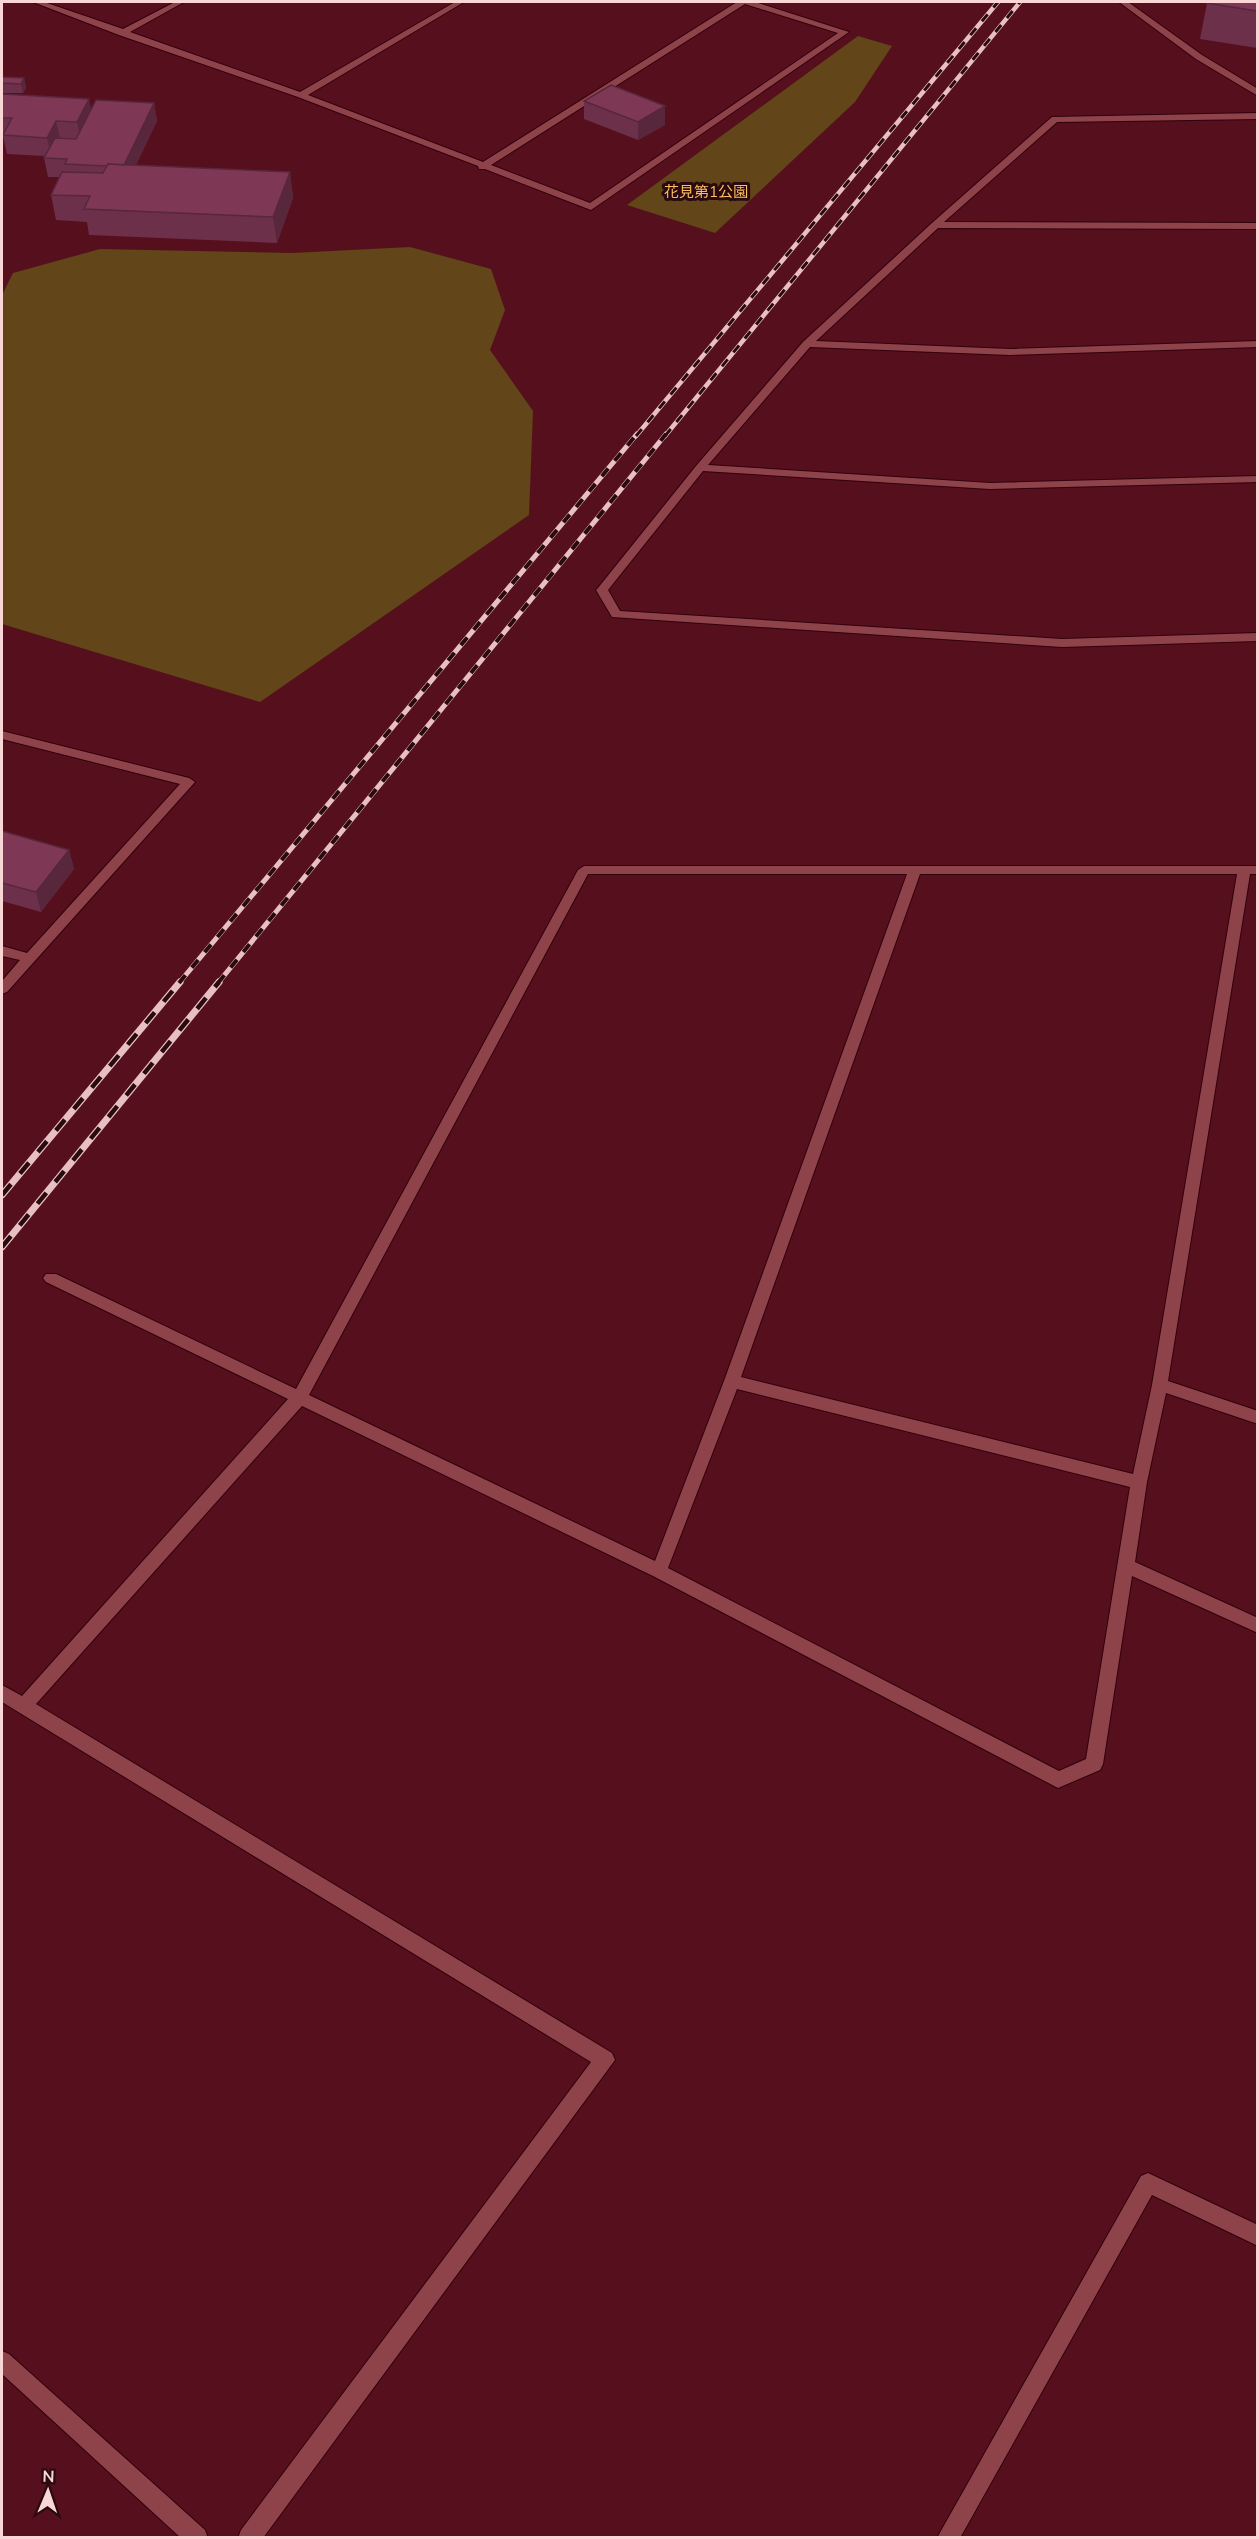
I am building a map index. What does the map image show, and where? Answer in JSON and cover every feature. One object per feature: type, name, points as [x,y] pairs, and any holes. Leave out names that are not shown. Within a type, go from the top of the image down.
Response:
[{"type":"street","points":[[37,2],[301,96],[591,207],[845,32],[748,2]]},
{"type":"street","points":[[122,33],[180,2]]},
{"type":"street","points":[[301,96],[460,2]]},
{"type":"street","points":[[483,167],[742,2]]},
{"type":"street","points":[[1123,2],[1198,57],[1257,93]]},
{"type":"street","points":[[1257,116],[1055,119],[935,225],[807,344],[700,468],[602,590],[616,614],[1062,643],[1257,637]]},
{"type":"street","points":[[935,225],[1257,226]]},
{"type":"street","points":[[807,344],[1010,352],[1257,344]]},
{"type":"street","points":[[700,468],[990,486],[1257,479]]},
{"type":"street","points":[[2,735],[189,782],[2,989]]},
{"type":"street","points":[[24,1706],[300,1397],[584,870],[1251,870],[1160,1385],[1139,1482],[1094,1764],[1058,1780],[659,1571],[300,1397],[51,1278]]},
{"type":"street","points":[[659,1571],[732,1381],[915,871]]},
{"type":"street","points":[[2,951],[29,958]]},
{"type":"street","points":[[732,1381],[1139,1482]]},
{"type":"street","points":[[1160,1385],[1257,1418]]},
{"type":"street","points":[[1125,1565],[1257,1626]]},
{"type":"street","points":[[2,1693],[605,2060],[249,2538]]},
{"type":"street","points":[[948,2538],[1148,2183],[1257,2236]]},
{"type":"street","points":[[2,2361],[197,2538]]},
{"type":"green space","name":"花見第1公園","points":[[858,36],[892,46],[855,102],[715,233],[627,205]]},
{"type":"green space","points":[[410,247],[491,269],[505,310],[490,350],[533,411],[529,515],[260,702],[2,624],[2,295],[13,273],[100,249],[292,253]]},
{"type":"building","points":[[1257,2],[1257,11],[1207,3]]},
{"type":"building","points":[[2,77],[24,78],[21,84],[2,83]]},
{"type":"building","points":[[611,85],[665,106],[638,122],[584,101]]},
{"type":"building","points":[[2,94],[89,99],[77,122],[56,121],[47,138],[3,135],[12,118],[2,118]]},
{"type":"building","points":[[96,100],[154,103],[124,165],[65,164],[67,159],[44,158],[55,138],[76,139]]},
{"type":"building","points":[[108,164],[290,172],[273,217],[84,209],[90,196],[51,195],[62,172],[103,173]]},
{"type":"building","points":[[2,831],[69,850],[36,892],[2,883]]},
{"type":"railway","points":[[636,436],[998,2]]},
{"type":"railway","points":[[665,436],[1020,2]]},
{"type":"railway","points":[[179,983],[637,434]]},
{"type":"railway","points":[[218,983],[666,434]]},
{"type":"railway","points":[[2,1195],[180,982]]},
{"type":"railway","points":[[2,1247],[219,982]]}]
